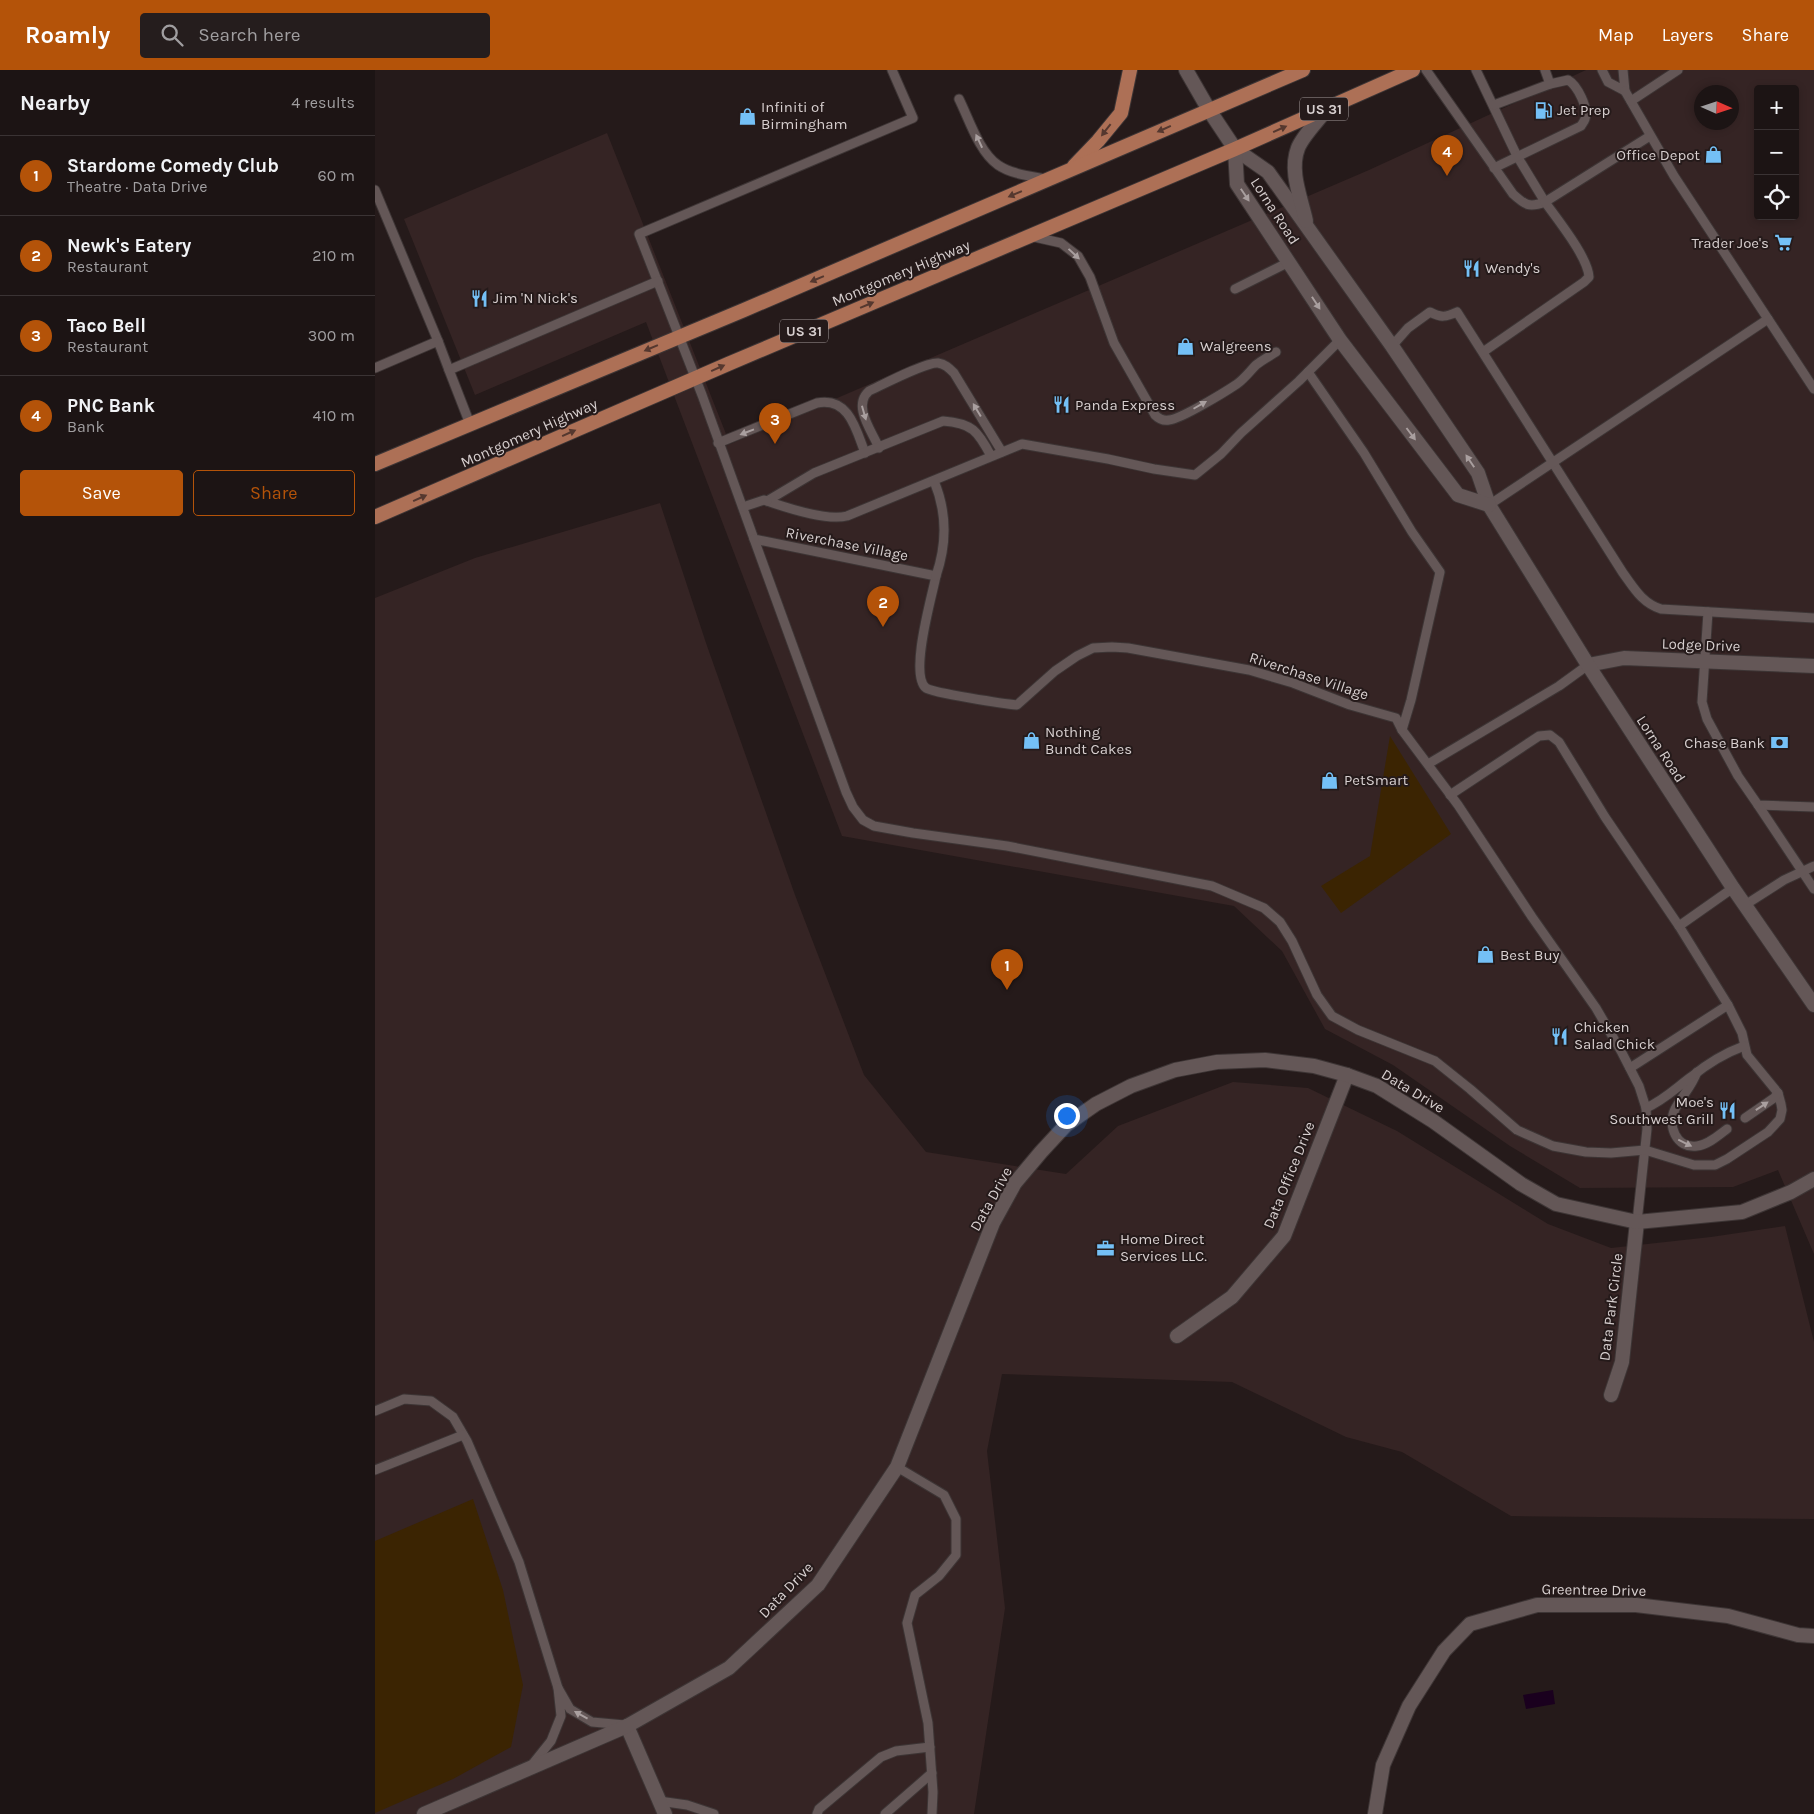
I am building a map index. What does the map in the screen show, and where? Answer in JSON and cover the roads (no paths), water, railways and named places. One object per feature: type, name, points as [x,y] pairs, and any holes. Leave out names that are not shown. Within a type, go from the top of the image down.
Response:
[{"type":"main road","points":[[1069,171],[1098,141],[1121,113],[1130,70]]},
{"type":"main road","name":"Montgomery Highway","points":[[375,464],[1049,180],[1303,70]]},
{"type":"main road","name":"Montgomery Highway","points":[[375,518],[695,378],[1235,149],[1413,70]]},
{"type":"street","points":[[1186,70],[1209,110],[1235,149]]},
{"type":"street","points":[[1308,229],[1296,178],[1295,162],[1299,146],[1329,107]]},
{"type":"street","name":"Lorna Road","points":[[1235,149],[1268,172],[1392,346],[1478,473],[1489,505],[1588,665],[1733,888],[1814,1005]]},
{"type":"street","name":"Lorna Road","points":[[1235,149],[1237,184],[1340,340],[1458,496],[1489,505]]},
{"type":"street","name":"Lodge Drive","points":[[1588,665],[1624,658],[1814,666]]},
{"type":"street","name":"Data Drive","points":[[424,1814],[627,1726],[729,1668],[818,1585],[897,1467],[993,1223],[1015,1183],[1066,1126],[1096,1104],[1123,1090],[1175,1070],[1217,1062],[1265,1060],[1314,1066],[1377,1086],[1433,1121],[1521,1184],[1556,1204],[1637,1222],[1742,1212],[1791,1192],[1814,1178]]},
{"type":"street","name":"Data Office Drive","points":[[1177,1336],[1232,1297],[1284,1236],[1347,1075]]},
{"type":"street","name":"Data Park Circle","points":[[1611,1395],[1622,1362],[1637,1222]]},
{"type":"street","name":"Greentree Drive","points":[[1375,1814],[1383,1765],[1409,1706],[1444,1651],[1470,1624],[1537,1605],[1636,1605],[1728,1616],[1798,1636],[1814,1636]]},
{"type":"street","points":[[627,1726],[662,1808]]},
{"type":"lane","points":[[893,70],[913,118],[639,234],[743,507],[846,792],[863,820],[874,826],[943,838],[1007,846],[1212,886],[1264,908],[1280,922],[1293,941],[1317,995],[1332,1016],[1358,1030],[1435,1061],[1517,1130],[1553,1146],[1586,1152],[1611,1153],[1645,1150],[1694,1165],[1715,1165],[1768,1132],[1779,1119],[1783,1110],[1778,1093],[1747,1055],[1742,1033],[1728,1005],[1679,926],[1605,817],[1559,742],[1550,734],[1539,736],[1451,795]]},
{"type":"lane","points":[[1426,70],[1513,194],[1529,206],[1536,206],[1545,202],[1650,136]]},
{"type":"lane","points":[[1476,70],[1517,156],[1589,270],[1589,277],[1584,282],[1483,352]]},
{"type":"lane","points":[[1545,70],[1550,84]]},
{"type":"lane","points":[[1602,70],[1608,82],[1625,91]]},
{"type":"lane","points":[[1623,70],[1625,91],[1650,136],[1697,212],[1814,389]]},
{"type":"lane","points":[[1631,101],[1678,70]]},
{"type":"lane","points":[[1494,105],[1550,84],[1568,80],[1577,89],[1586,111],[1585,119],[1581,126],[1494,168]]},
{"type":"lane","points":[[959,99],[985,152],[998,166],[1019,174],[1049,180]]},
{"type":"lane","points":[[375,190],[438,341],[470,424]]},
{"type":"lane","points":[[1030,236],[1061,243],[1078,256],[1090,277],[1114,343],[1155,415],[1160,419],[1166,421],[1187,413],[1237,383],[1248,375],[1257,364],[1276,352]]},
{"type":"lane","points":[[1235,289],[1289,262]]},
{"type":"lane","points":[[449,370],[658,281]]},
{"type":"lane","points":[[1392,346],[1408,328],[1430,312],[1445,317],[1457,312],[1623,573],[1643,600],[1651,606],[1661,609],[1814,618]]},
{"type":"lane","points":[[1489,505],[1769,319]]},
{"type":"lane","name":"Riverchase Village","points":[[767,501],[791,509],[839,518],[934,481],[1021,444],[1195,475],[1221,454],[1340,340]]},
{"type":"lane","points":[[375,368],[438,341]]},
{"type":"lane","points":[[879,448],[863,413],[862,400],[865,395],[869,391],[934,363],[940,363],[954,373],[1002,452]]},
{"type":"lane","points":[[1308,372],[1364,454],[1412,532],[1440,572],[1411,700],[1402,730]]},
{"type":"lane","points":[[718,443],[825,401],[836,403],[847,412],[865,453]]},
{"type":"lane","points":[[743,507],[764,500],[767,501],[814,473],[943,421],[959,422],[970,427],[991,456]]},
{"type":"lane","points":[[934,481],[941,498],[945,525],[941,557],[936,576]]},
{"type":"lane","name":"Riverchase Village","points":[[754,539],[936,576],[922,641],[919,678],[926,688],[939,692],[1017,705],[1055,671],[1077,656],[1093,648],[1128,648],[1249,670],[1350,705],[1396,718],[1402,730],[1451,795],[1532,917],[1596,1008],[1639,1086],[1646,1108],[1645,1150],[1637,1222]]},
{"type":"lane","points":[[1708,612],[1702,702],[1707,719],[1738,776],[1814,889]]},
{"type":"lane","points":[[1428,764],[1559,686],[1588,665]]},
{"type":"lane","points":[[1758,805],[1814,807]]},
{"type":"lane","points":[[1745,905],[1784,880],[1814,866]]},
{"type":"lane","points":[[1679,926],[1733,888]]},
{"type":"lane","points":[[1630,1068],[1728,1005]]},
{"type":"lane","points":[[1646,1108],[1668,1095],[1721,1056],[1744,1046]]},
{"type":"lane","points":[[1697,1072],[1693,1084],[1674,1110],[1672,1119],[1675,1135],[1685,1145],[1698,1146],[1705,1144],[1727,1129]]},
{"type":"lane","points":[[1745,1118],[1774,1098],[1778,1093]]},
{"type":"lane","points":[[375,1411],[404,1399],[431,1401],[453,1418],[463,1434],[519,1562],[559,1688],[570,1709],[592,1722],[627,1726]]},
{"type":"lane","points":[[375,1470],[463,1434]]},
{"type":"lane","points":[[897,1467],[944,1495],[956,1520],[956,1555],[939,1576],[915,1595],[907,1623],[928,1723],[932,1774],[932,1814]]},
{"type":"lane","points":[[529,1768],[551,1741],[561,1716],[559,1688]]},
{"type":"lane","points":[[817,1814],[819,1810],[881,1757],[895,1750],[930,1747]]},
{"type":"lane","points":[[885,1814],[932,1774]]},
{"type":"lane","points":[[662,1808],[687,1805],[714,1814]]},
{"type":"place","name":"Jet Prep","points":[[1543,110]]},
{"type":"place","name":"Infiniti of Birmingham","points":[[747,116]]},
{"type":"place","name":"Office Depot","points":[[1714,155]]},
{"type":"place","name":"PNC Bank","points":[[1447,176]]},
{"type":"place","name":"Trader Joe's","points":[[1783,243]]},
{"type":"place","name":"Wendy's","points":[[1471,268]]},
{"type":"place","name":"Jim 'N Nick's","points":[[479,298]]},
{"type":"place","name":"Walgreens","points":[[1186,346]]},
{"type":"place","name":"Panda Express","points":[[1061,405]]},
{"type":"place","name":"Taco Bell","points":[[775,444]]},
{"type":"place","name":"Newk's Eatery","points":[[883,627]]},
{"type":"place","name":"Nothing Bundt Cakes","points":[[1031,741]]},
{"type":"place","name":"Chase Bank","points":[[1779,743]]},
{"type":"place","name":"PetSmart","points":[[1330,780]]},
{"type":"place","name":"Best Buy","points":[[1486,955]]},
{"type":"place","name":"Stardome Comedy Club","points":[[1007,990]]},
{"type":"place","name":"Chicken Salad Chick","points":[[1560,1036]]},
{"type":"place","name":"Moe's Southwest Grill","points":[[1728,1111]]},
{"type":"place","name":"Home Direct Services LLC.","points":[[1106,1248]]}]
